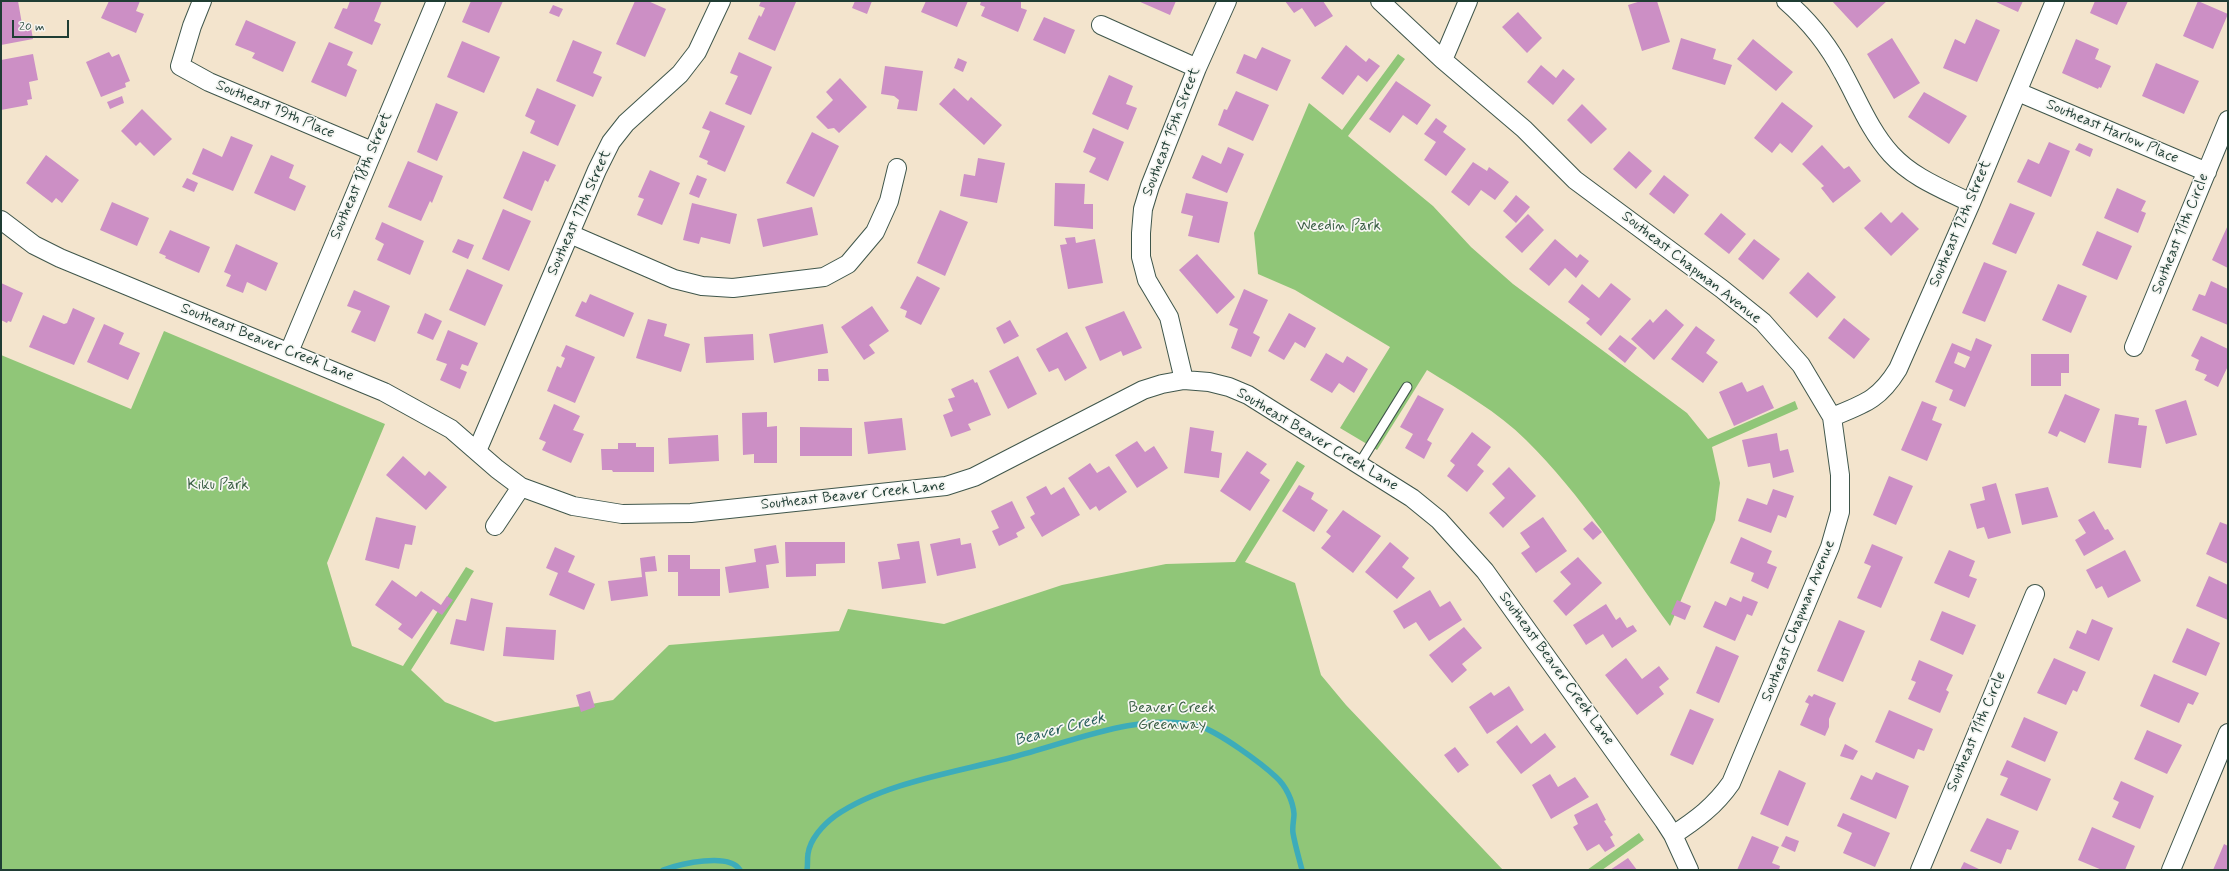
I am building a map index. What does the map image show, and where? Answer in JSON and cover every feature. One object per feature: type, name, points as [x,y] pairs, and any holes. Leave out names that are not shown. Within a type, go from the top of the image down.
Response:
[{"type":"street","name":"Southeast 19th Place","points":[[202,1],[192,26],[180,66],[209,82],[372,151]]},
{"type":"street","name":"Southeast 18th Street","points":[[289,352],[436,1]]},
{"type":"street","name":"Southeast 17th Street","points":[[477,451],[597,170],[612,142],[626,123],[680,74],[697,52],[721,1]]},
{"type":"street","name":"Southeast 15th Street","points":[[1184,380],[1169,317],[1147,280],[1142,257],[1141,233],[1144,209],[1150,186],[1197,68],[1227,1]]},
{"type":"street","name":"Southeast Chapman Avenue","points":[[1380,1],[1443,60],[1524,129],[1575,180],[1722,289],[1763,322],[1801,365],[1832,416],[1840,475],[1840,512],[1823,568],[1732,783],[1719,800],[1703,815],[1673,836]]},
{"type":"street","points":[[1443,60],[1468,1]]},
{"type":"street","points":[[1786,1],[1812,27],[1828,48],[1877,136],[1891,155],[1908,170],[1928,183],[1971,203]]},
{"type":"street","name":"Southeast 12th Street","points":[[1832,416],[1872,400],[1888,384],[1898,369],[1971,203],[2055,1]]},
{"type":"street","points":[[1102,25],[1197,68]]},
{"type":"street","name":"Southeast Harlow Place","points":[[2018,92],[2206,172]]},
{"type":"street","name":"Southeast 11th Circle","points":[[2134,347],[2228,120]]},
{"type":"street","points":[[570,234],[674,279],[702,286],[733,288],[824,277],[848,264],[876,232],[889,201],[897,168]]},
{"type":"street","name":"Southeast Beaver Creek Lane","points":[[1,220],[34,245],[60,258],[384,392],[451,429],[497,470],[521,487],[573,506],[622,514],[691,513],[946,486],[974,477],[1143,390],[1184,380],[1209,382],[1229,387],[1248,395],[1358,466],[1412,498],[1439,520],[1466,548],[1531,633],[1673,836],[1689,870]]},
{"type":"street","points":[[495,526],[521,487]]},
{"type":"street","name":"Southeast 11th Circle","points":[[1920,870],[2035,594]]},
{"type":"street","points":[[2171,870],[2228,733]]},
{"type":"lane","points":[[1358,466],[1407,387]]},
{"type":"green space","name":"Weedin Park","points":[[1398,54],[1405,59],[1348,136],[1433,206],[1471,247],[1513,284],[1687,413],[1708,439],[1795,401],[1798,409],[1712,447],[1720,483],[1715,520],[1670,626],[1584,506],[1546,461],[1504,420],[1479,402],[1427,370],[1377,450],[1340,428],[1390,347],[1295,290],[1258,274],[1254,233],[1309,103],[1342,130]]},
{"type":"green space","name":"Beaver Creek Greenway","points":[[164,331],[385,424],[327,563],[352,646],[403,666],[466,567],[474,571],[411,670],[445,702],[495,722],[613,700],[669,645],[839,631],[848,609],[944,624],[1062,585],[1166,564],[1235,562],[1297,461],[1305,466],[1245,562],[1295,583],[1321,675],[1346,705],[1503,870],[1,870],[1,355],[131,409]]},
{"type":"green space","points":[[1639,833],[1644,840],[1602,870],[1587,870]]},
{"type":"building","points":[[1,1],[18,1],[22,24],[30,22],[33,39],[1,45]]},
{"type":"building","points":[[109,1],[140,1],[136,11],[144,14],[136,33],[101,18]]},
{"type":"building","points":[[350,1],[382,1],[374,21],[381,24],[372,45],[334,28],[343,8],[347,9]]},
{"type":"building","points":[[471,1],[503,1],[489,33],[462,22]]},
{"type":"building","points":[[635,1],[648,1],[666,9],[645,57],[616,44]]},
{"type":"building","points":[[761,1],[796,2],[775,51],[748,39],[759,15],[761,17],[765,8],[759,6]]},
{"type":"building","points":[[855,1],[872,1],[867,14],[852,8]]},
{"type":"building","points":[[926,1],[968,1],[957,27],[921,12]]},
{"type":"building","points":[[981,1],[1021,1],[1021,8],[1027,10],[1018,32],[981,16],[985,7],[980,5]]},
{"type":"building","points":[[1138,1],[1176,1],[1170,15]]},
{"type":"building","points":[[1285,1],[1323,1],[1333,16],[1315,27],[1302,8],[1294,13]]},
{"type":"building","points":[[1641,1],[1657,1],[1670,42],[1642,51],[1628,5]]},
{"type":"building","points":[[1832,1],[1887,1],[1857,28]]},
{"type":"building","points":[[1994,1],[2023,1],[2018,12]]},
{"type":"building","points":[[2095,1],[2128,1],[2117,25],[2090,13]]},
{"type":"building","points":[[2198,1],[2228,14],[2213,49],[2183,36]]},
{"type":"building","points":[[553,5],[563,9],[559,17],[549,13]]},
{"type":"building","points":[[1518,12],[1542,38],[1527,53],[1502,27]]},
{"type":"building","points":[[1044,17],[1075,30],[1065,54],[1033,40]]},
{"type":"building","points":[[1976,19],[2000,30],[1977,82],[1943,68],[1955,39],[1965,44]]},
{"type":"building","points":[[246,20],[296,42],[283,72],[252,58],[255,53],[235,45]]},
{"type":"building","points":[[1681,38],[1716,49],[1713,59],[1732,65],[1725,85],[1672,69]]},
{"type":"building","points":[[1892,38],[1920,83],[1894,99],[1867,54]]},
{"type":"building","points":[[1753,39],[1793,72],[1776,91],[1737,59]]},
{"type":"building","points":[[2076,39],[2099,49],[2095,59],[2111,66],[2101,88],[2099,87],[2098,89],[2062,73]]},
{"type":"building","points":[[573,40],[602,52],[593,73],[602,77],[593,97],[556,81]]},
{"type":"building","points":[[462,41],[500,57],[484,93],[447,77]]},
{"type":"building","points":[[329,42],[353,52],[347,65],[357,70],[346,97],[311,82]]},
{"type":"building","points":[[1346,45],[1366,62],[1369,58],[1380,66],[1367,82],[1358,75],[1343,95],[1321,78]]},
{"type":"building","points":[[1262,47],[1291,60],[1277,91],[1236,73],[1244,54],[1256,59]]},
{"type":"building","points":[[109,52],[112,57],[119,54],[130,81],[125,83],[126,87],[101,97],[86,62]]},
{"type":"building","points":[[739,52],[772,67],[751,115],[725,104],[738,76],[730,73]]},
{"type":"building","points":[[33,54],[38,80],[29,82],[32,99],[27,100],[28,105],[1,110],[1,60]]},
{"type":"building","points":[[958,58],[967,62],[963,72],[954,68]]},
{"type":"building","points":[[2156,63],[2199,81],[2184,114],[2142,96]]},
{"type":"building","points":[[1541,65],[1556,78],[1563,69],[1575,79],[1553,105],[1527,82]]},
{"type":"building","points":[[885,66],[923,71],[917,111],[897,109],[899,100],[894,96],[881,94]]},
{"type":"building","points":[[1109,75],[1133,86],[1126,104],[1137,108],[1128,130],[1092,114]]},
{"type":"building","points":[[840,78],[867,107],[839,133],[834,128],[828,129],[816,117],[833,100],[826,92]]},
{"type":"building","points":[[1396,81],[1431,105],[1417,125],[1403,115],[1390,133],[1369,119]]},
{"type":"building","points":[[537,88],[576,105],[558,146],[530,133],[535,121],[525,116]]},
{"type":"building","points":[[954,88],[968,101],[971,97],[1002,125],[984,145],[939,104]]},
{"type":"building","points":[[1236,91],[1269,105],[1253,141],[1218,125],[1224,109],[1227,110]]},
{"type":"building","points":[[1924,92],[1967,116],[1949,144],[1908,117]]},
{"type":"building","points":[[122,96],[124,103],[110,109],[107,102]]},
{"type":"building","points":[[1782,102],[1813,126],[1792,153],[1780,143],[1772,153],[1754,138]]},
{"type":"building","points":[[436,103],[458,112],[437,161],[417,152]]},
{"type":"building","points":[[1582,104],[1607,129],[1591,144],[1567,120]]},
{"type":"building","points":[[142,109],[172,139],[154,156],[140,142],[136,146],[121,131]]},
{"type":"building","points":[[710,111],[745,126],[725,172],[707,164],[708,161],[699,157],[710,131],[702,128]]},
{"type":"building","points":[[1436,118],[1447,126],[1443,132],[1466,149],[1446,176],[1424,160],[1436,142],[1424,134]]},
{"type":"building","points":[[1093,128],[1124,142],[1108,181],[1089,172],[1096,158],[1083,152]]},
{"type":"building","points":[[812,132],[839,146],[814,197],[786,183]]},
{"type":"building","points":[[231,136],[253,145],[233,191],[192,174],[203,148],[222,157]]},
{"type":"building","points":[[2049,142],[2070,151],[2051,197],[2017,182],[2028,159],[2039,164]]},
{"type":"building","points":[[2079,143],[2093,149],[2090,157],[2075,150]]},
{"type":"building","points":[[1822,145],[1844,169],[1849,166],[1861,181],[1833,203],[1821,188],[1824,186],[1802,164]]},
{"type":"building","points":[[1228,147],[1244,154],[1227,193],[1192,178],[1202,155],[1221,164]]},
{"type":"building","points":[[523,151],[556,165],[548,182],[545,180],[532,211],[503,198]]},
{"type":"building","points":[[1629,151],[1652,171],[1636,189],[1613,169]]},
{"type":"building","points":[[46,155],[79,180],[62,203],[56,198],[52,203],[26,183]]},
{"type":"building","points":[[271,155],[294,165],[289,178],[306,186],[295,211],[254,193]]},
{"type":"building","points":[[978,158],[1005,163],[997,203],[960,196],[964,174],[975,176]]},
{"type":"building","points":[[408,161],[443,176],[432,203],[430,201],[421,221],[388,207]]},
{"type":"building","points":[[1473,162],[1487,171],[1489,167],[1509,182],[1495,200],[1481,190],[1469,206],[1451,192]]},
{"type":"building","points":[[650,170],[680,183],[662,225],[637,215],[644,199],[638,197]]},
{"type":"building","points":[[697,175],[707,179],[699,198],[689,194]]},
{"type":"building","points":[[1664,175],[1689,195],[1674,214],[1649,194]]},
{"type":"building","points":[[187,178],[198,183],[194,192],[182,187]]},
{"type":"building","points":[[1055,183],[1085,184],[1084,204],[1093,204],[1093,229],[1054,226]]},
{"type":"building","points":[[2117,188],[2146,201],[2141,211],[2146,213],[2138,233],[2104,218]]},
{"type":"building","points":[[1186,193],[1228,202],[1219,243],[1188,236],[1193,216],[1181,213]]},
{"type":"building","points":[[1516,195],[1530,207],[1516,223],[1503,211]]},
{"type":"building","points":[[112,202],[149,218],[137,246],[100,230]]},
{"type":"building","points":[[692,203],[737,214],[730,244],[701,237],[699,244],[683,240]]},
{"type":"building","points":[[2010,203],[2035,213],[2016,254],[1992,244]]},
{"type":"building","points":[[812,207],[818,235],[763,247],[757,219]]},
{"type":"building","points":[[503,209],[531,221],[509,271],[482,259]]},
{"type":"building","points":[[940,210],[968,222],[945,276],[917,263]]},
{"type":"building","points":[[1881,212],[1891,223],[1902,212],[1919,229],[1891,256],[1864,228]]},
{"type":"building","points":[[1721,213],[1746,234],[1729,254],[1704,234]]},
{"type":"building","points":[[1528,214],[1544,230],[1522,253],[1505,237]]},
{"type":"building","points":[[382,222],[424,241],[410,275],[377,260],[384,244],[375,239]]},
{"type":"building","points":[[2228,225],[2228,268],[2212,260]]},
{"type":"building","points":[[170,230],[210,247],[199,273],[165,258],[166,256],[159,253]]},
{"type":"building","points":[[2097,231],[2132,246],[2117,280],[2082,265]]},
{"type":"building","points":[[1075,237],[1076,243],[1095,239],[1103,283],[1068,289],[1060,245],[1067,244],[1065,238]]},
{"type":"building","points":[[458,239],[474,245],[468,259],[452,252]]},
{"type":"building","points":[[1555,239],[1577,258],[1580,254],[1589,261],[1576,278],[1565,268],[1549,286],[1529,269]]},
{"type":"building","points":[[1754,239],[1780,259],[1763,280],[1738,259]]},
{"type":"building","points":[[236,244],[278,263],[266,291],[247,282],[243,293],[226,286],[231,275],[224,272]]},
{"type":"building","points":[[1197,254],[1235,297],[1217,314],[1179,270]]},
{"type":"building","points":[[1984,262],[2007,271],[1985,322],[1962,313]]},
{"type":"building","points":[[467,269],[503,285],[485,326],[449,310]]},
{"type":"building","points":[[1808,272],[1836,297],[1817,318],[1789,293]]},
{"type":"building","points":[[917,276],[940,288],[921,325],[905,317],[907,311],[900,308]]},
{"type":"building","points":[[2211,281],[2228,289],[2228,325],[2192,310],[2199,294],[2205,296]]},
{"type":"building","points":[[1,283],[23,293],[11,322],[8,321],[7,323],[1,320]]},
{"type":"building","points":[[1611,283],[1631,299],[1601,336],[1586,323],[1590,319],[1568,302],[1582,284],[1599,298]]},
{"type":"building","points":[[2058,284],[2087,296],[2071,333],[2042,320]]},
{"type":"building","points":[[1244,289],[1268,300],[1253,333],[1260,337],[1251,357],[1231,348],[1238,329],[1229,325]]},
{"type":"building","points":[[354,290],[390,306],[375,342],[351,332],[361,311],[347,306]]},
{"type":"building","points":[[590,294],[634,313],[624,337],[575,316],[582,301],[586,303]]},
{"type":"building","points":[[872,306],[889,331],[869,345],[875,353],[864,360],[841,327]]},
{"type":"building","points":[[73,308],[95,318],[74,365],[29,347],[43,315],[64,324],[67,323]]},
{"type":"building","points":[[1666,309],[1684,325],[1654,360],[1631,339],[1650,319],[1653,323]]},
{"type":"building","points":[[1124,311],[1142,348],[1123,356],[1121,351],[1100,361],[1085,327]]},
{"type":"building","points":[[425,313],[442,321],[433,340],[417,333]]},
{"type":"building","points":[[1289,313],[1316,328],[1305,348],[1295,342],[1284,360],[1268,351]]},
{"type":"building","points":[[1844,318],[1870,339],[1854,359],[1828,338]]},
{"type":"building","points":[[648,319],[667,324],[664,336],[690,344],[681,372],[636,358]]},
{"type":"building","points":[[1010,320],[1019,336],[1004,344],[996,328]]},
{"type":"building","points":[[104,324],[124,333],[119,344],[140,353],[128,380],[87,362]]},
{"type":"building","points":[[823,324],[828,353],[774,363],[769,334]]},
{"type":"building","points":[[1696,326],[1715,340],[1706,353],[1718,362],[1703,383],[1671,359]]},
{"type":"building","points":[[448,330],[478,343],[468,366],[462,364],[460,369],[467,372],[460,389],[440,380],[447,364],[436,360]]},
{"type":"building","points":[[1067,332],[1087,368],[1065,381],[1058,368],[1049,372],[1036,349]]},
{"type":"building","points":[[753,334],[754,360],[706,363],[704,337]]},
{"type":"building","points":[[1620,335],[1637,348],[1625,363],[1608,349]]},
{"type":"building","points":[[2201,336],[2228,349],[2228,366],[2218,387],[2204,380],[2207,375],[2195,370],[2199,360],[2191,356]]},
{"type":"building","points":[[1976,338],[1992,345],[1965,407],[1949,400],[1953,390],[1935,382],[1952,343],[1971,351]],"holes":[[[1958,352],[1970,357],[1965,368],[1954,363]]]},
{"type":"building","points":[[566,345],[595,357],[575,403],[547,391],[557,366],[561,368],[565,358],[561,356]]},
{"type":"building","points":[[1326,353],[1343,363],[1347,356],[1368,369],[1354,393],[1339,383],[1332,393],[1310,380]]},
{"type":"building","points":[[2031,354],[2069,354],[2069,373],[2061,373],[2061,386],[2031,386]]},
{"type":"building","points":[[1018,356],[1037,394],[1008,409],[989,371]]},
{"type":"building","points":[[818,369],[828,369],[829,381],[818,381]]},
{"type":"building","points":[[973,379],[975,383],[977,382],[991,415],[968,424],[971,430],[951,437],[943,415],[953,411],[948,399],[955,397],[951,389]]},
{"type":"building","points":[[1742,382],[1747,392],[1763,385],[1774,408],[1734,426],[1719,392]]},
{"type":"building","points":[[2065,394],[2100,409],[2085,443],[2060,431],[2057,437],[2048,433]]},
{"type":"building","points":[[1418,395],[1444,409],[1427,440],[1432,443],[1424,459],[1405,448],[1413,434],[1400,427]]},
{"type":"building","points":[[2186,400],[2197,435],[2166,444],[2155,410]]},
{"type":"building","points":[[1922,401],[1937,407],[1932,420],[1942,424],[1927,461],[1901,450]]},
{"type":"building","points":[[554,404],[580,416],[573,430],[584,434],[571,463],[542,450],[546,442],[539,439]]},
{"type":"building","points":[[767,412],[767,427],[777,426],[777,463],[754,463],[754,454],[743,455],[742,413]]},
{"type":"building","points":[[2115,414],[2139,418],[2138,425],[2147,426],[2141,468],[2108,463]]},
{"type":"building","points":[[902,418],[906,450],[868,454],[864,422]]},
{"type":"building","points":[[800,427],[852,428],[852,456],[800,456]]},
{"type":"building","points":[[1190,427],[1214,431],[1211,451],[1222,453],[1219,478],[1184,473]]},
{"type":"building","points":[[1472,432],[1491,447],[1477,465],[1484,471],[1467,492],[1447,476],[1455,465],[1450,461]]},
{"type":"building","points":[[1777,433],[1780,451],[1788,449],[1794,472],[1773,478],[1770,463],[1748,467],[1742,440]]},
{"type":"building","points":[[718,435],[719,461],[669,464],[668,438]]},
{"type":"building","points":[[1137,441],[1145,452],[1154,446],[1168,468],[1137,488],[1115,455]]},
{"type":"building","points":[[618,443],[636,443],[636,447],[654,447],[654,472],[613,472],[612,470],[602,470],[601,449],[618,449]]},
{"type":"building","points":[[1247,451],[1267,464],[1260,473],[1270,480],[1250,511],[1220,491]]},
{"type":"building","points":[[403,456],[425,476],[429,471],[447,487],[426,510],[386,475]]},
{"type":"building","points":[[1090,463],[1097,473],[1109,466],[1127,492],[1099,511],[1096,506],[1090,510],[1068,478]]},
{"type":"building","points":[[1509,467],[1536,496],[1503,528],[1489,513],[1505,498],[1492,484]]},
{"type":"building","points":[[1889,476],[1913,486],[1896,525],[1873,515]]},
{"type":"building","points":[[1996,483],[2011,533],[1988,539],[1984,527],[1977,529],[1970,504],[1985,500],[1982,487]]},
{"type":"building","points":[[1299,485],[1314,493],[1311,499],[1328,510],[1314,532],[1282,511]]},
{"type":"building","points":[[1046,486],[1051,495],[1064,487],[1080,515],[1042,537],[1030,517],[1035,514],[1026,497]]},
{"type":"building","points":[[2048,487],[2058,517],[2022,525],[2015,494]]},
{"type":"building","points":[[1773,489],[1794,496],[1786,518],[1778,515],[1771,533],[1738,521],[1747,498],[1767,505]]},
{"type":"building","points":[[1012,501],[1025,528],[1016,533],[1018,537],[999,546],[992,531],[999,528],[991,511]]},
{"type":"building","points":[[1343,510],[1381,536],[1353,573],[1321,548],[1331,536],[1326,532]]},
{"type":"building","points":[[2094,511],[2105,530],[2108,529],[2114,539],[2084,556],[2075,540],[2086,533],[2078,520]]},
{"type":"building","points":[[376,517],[416,526],[412,545],[405,544],[399,569],[365,560]]},
{"type":"building","points":[[1543,517],[1567,551],[1536,573],[1521,553],[1530,547],[1520,533]]},
{"type":"building","points":[[1592,521],[1602,532],[1593,540],[1583,529]]},
{"type":"building","points":[[2220,522],[2228,525],[2228,564],[2206,554]]},
{"type":"building","points":[[1741,537],[1772,551],[1767,563],[1777,567],[1768,589],[1751,581],[1754,573],[1730,563]]},
{"type":"building","points":[[960,538],[961,545],[971,543],[976,568],[937,576],[930,544]]},
{"type":"building","points":[[919,541],[926,583],[882,589],[878,562],[900,559],[897,544]]},
{"type":"building","points":[[785,542],[845,542],[845,563],[816,564],[816,576],[786,577]]},
{"type":"building","points":[[1390,542],[1409,558],[1402,567],[1415,578],[1397,599],[1365,572]]},
{"type":"building","points":[[1872,544],[1903,557],[1881,608],[1857,598],[1871,566],[1864,563]]},
{"type":"building","points":[[776,545],[779,563],[766,565],[769,588],[729,593],[725,567],[756,562],[754,549]]},
{"type":"building","points":[[555,547],[575,556],[568,572],[595,584],[584,610],[549,595],[558,573],[546,568]]},
{"type":"building","points":[[1949,550],[1975,561],[1969,576],[1977,579],[1969,598],[1934,583]]},
{"type":"building","points":[[2125,550],[2141,581],[2108,598],[2102,586],[2096,589],[2086,570]]},
{"type":"building","points":[[668,555],[690,555],[690,569],[720,569],[720,596],[678,596],[678,572],[668,572]]},
{"type":"building","points":[[655,556],[657,571],[645,572],[648,596],[611,601],[608,581],[642,577],[640,558]]},
{"type":"building","points":[[1578,557],[1602,583],[1566,616],[1553,601],[1571,584],[1560,572]]},
{"type":"building","points":[[2209,576],[2228,585],[2228,620],[2196,606]]},
{"type":"building","points":[[392,580],[416,597],[421,591],[441,605],[447,596],[453,600],[442,615],[433,609],[412,639],[398,629],[402,624],[375,605]]},
{"type":"building","points":[[1430,590],[1440,607],[1450,601],[1462,620],[1429,641],[1416,622],[1404,629],[1393,611]]},
{"type":"building","points":[[1743,596],[1758,602],[1752,616],[1747,614],[1735,641],[1703,627],[1715,601],[1726,606],[1730,597],[1741,602]]},
{"type":"building","points":[[471,598],[493,603],[484,651],[450,644],[456,619],[466,621]]},
{"type":"building","points":[[1677,600],[1691,606],[1685,620],[1671,614]]},
{"type":"building","points":[[1606,604],[1616,620],[1620,617],[1627,628],[1633,625],[1637,631],[1612,648],[1603,634],[1586,645],[1573,625]]},
{"type":"building","points":[[1942,611],[1976,625],[1963,655],[1930,640]]},
{"type":"building","points":[[2092,619],[2113,628],[2099,661],[2069,648],[2077,630],[2086,634]]},
{"type":"building","points":[[1839,620],[1865,631],[1843,682],[1817,671]]},
{"type":"building","points":[[506,627],[556,630],[554,660],[503,656]]},
{"type":"building","points":[[1464,627],[1482,648],[1462,664],[1467,670],[1452,683],[1429,655]]},
{"type":"building","points":[[2187,628],[2220,643],[2206,676],[2172,662]]},
{"type":"building","points":[[1716,646],[1739,656],[1719,703],[1696,693]]},
{"type":"building","points":[[1626,658],[1642,679],[1659,666],[1669,679],[1659,687],[1664,694],[1637,715],[1605,675]]},
{"type":"building","points":[[2054,658],[2086,672],[2077,692],[2073,690],[2066,705],[2037,693]]},
{"type":"building","points":[[1919,660],[1953,675],[1946,690],[1949,692],[1940,713],[1908,699],[1916,682],[1911,680]]},
{"type":"building","points":[[2154,674],[2199,693],[2193,705],[2188,703],[2179,723],[2140,706]]},
{"type":"building","points":[[1509,686],[1524,710],[1487,734],[1469,707],[1491,692],[1494,696]]},
{"type":"building","points":[[590,691],[595,707],[581,712],[576,695]]},
{"type":"building","points":[[1814,694],[1836,703],[1829,719],[1829,727],[1825,736],[1800,725],[1809,704],[1805,702],[1809,695],[1812,697]]},
{"type":"building","points":[[1690,709],[1714,719],[1693,765],[1670,755]]},
{"type":"building","points":[[1889,710],[1933,729],[1924,751],[1918,749],[1914,759],[1875,742]]},
{"type":"building","points":[[2024,717],[2058,732],[2045,762],[2011,747]]},
{"type":"building","points":[[1517,725],[1531,744],[1545,733],[1556,747],[1521,774],[1496,742]]},
{"type":"building","points":[[2147,730],[2182,745],[2167,774],[2134,759]]},
{"type":"building","points":[[1845,744],[1858,751],[1853,760],[1840,756]]},
{"type":"building","points":[[1455,747],[1469,765],[1458,773],[1444,755]]},
{"type":"building","points":[[2007,760],[2051,779],[2037,811],[2000,795],[2008,778],[2000,775]]},
{"type":"building","points":[[1779,770],[1806,783],[1788,826],[1760,814]]},
{"type":"building","points":[[1876,772],[1909,786],[1896,819],[1850,799],[1861,775],[1872,780]]},
{"type":"building","points":[[1550,774],[1558,787],[1575,777],[1589,797],[1551,819],[1532,785]]},
{"type":"building","points":[[2121,781],[2154,796],[2140,829],[2112,817],[2119,802],[2113,799]]},
{"type":"building","points":[[1597,803],[1606,820],[1604,821],[1613,835],[1610,837],[1615,846],[1605,852],[1599,844],[1587,851],[1573,827],[1578,824],[1574,815]]},
{"type":"building","points":[[1843,813],[1890,833],[1875,867],[1843,853],[1852,833],[1837,826]]},
{"type":"building","points":[[1987,818],[2019,831],[2011,850],[2007,849],[2001,864],[1970,851]]},
{"type":"building","points":[[2092,827],[2135,846],[2125,870],[2102,870],[2078,860]]},
{"type":"building","points":[[1752,836],[1779,847],[1772,863],[1780,866],[1779,870],[1737,870]]},
{"type":"building","points":[[1786,836],[1799,841],[1795,852],[1781,846]]},
{"type":"building","points":[[2224,844],[2228,846],[2228,870],[2213,870]]},
{"type":"building","points":[[1628,858],[1637,870],[1610,870]]},
{"type":"building","points":[[1964,862],[1981,870],[1960,870]]},
{"type":"waterway","name":"Beaver Creek","points":[[807,870],[809,848],[814,838],[822,828],[835,816],[875,795],[921,780],[1013,757],[1105,731],[1129,726],[1176,722],[1207,729],[1250,756],[1280,781],[1286,789],[1292,804],[1294,814],[1293,833],[1302,870]]},
{"type":"waterway","name":"Beaver Creek","points":[[663,870],[704,861],[726,862],[734,865],[740,870]]},
{"type":"park label","name":"Kiku Park","points":[[218,486]]}]
